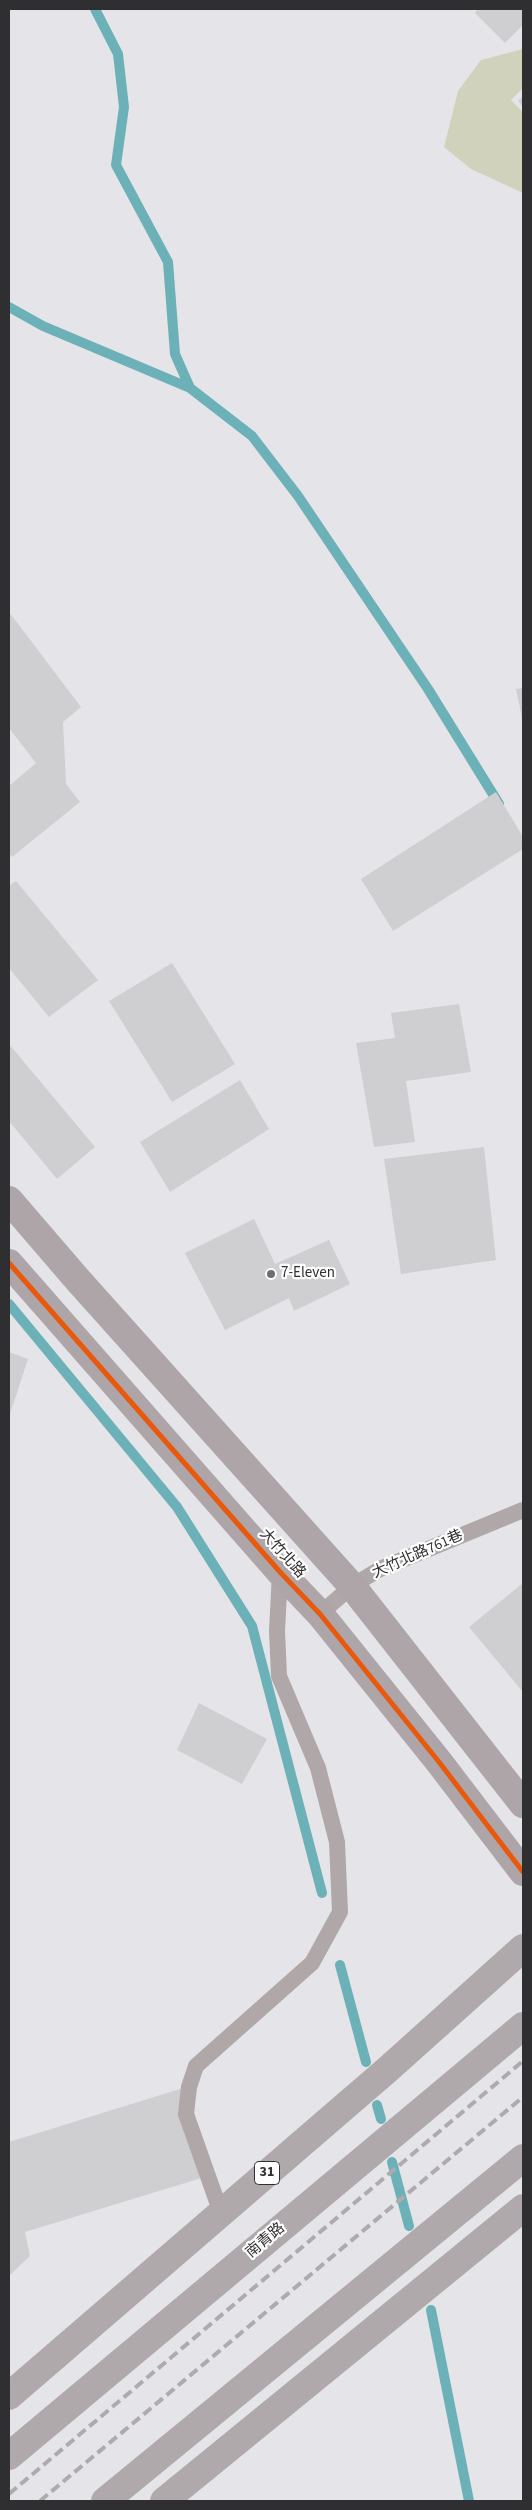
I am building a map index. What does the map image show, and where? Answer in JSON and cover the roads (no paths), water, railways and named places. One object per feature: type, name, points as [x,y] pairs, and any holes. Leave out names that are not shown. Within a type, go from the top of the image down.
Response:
[{"type":"main road","name":"31","points":[[9,2396],[387,2070],[523,1948]]},
{"type":"main road","name":"南青路","points":[[9,2456],[523,2026]]},
{"type":"main road","points":[[105,2501],[523,2158]]},
{"type":"main road","points":[[164,2501],[523,2208]]},
{"type":"street","name":"大竹北路","points":[[9,1200],[77,1279],[352,1586],[523,1804]]},
{"type":"street","name":"大竹北路","points":[[9,1264],[280,1572],[320,1614],[439,1762],[523,1872]]},
{"type":"lane","name":"大竹北路761巷","points":[[320,1614],[352,1586],[380,1569],[523,1510]]},
{"type":"lane","points":[[221,2213],[186,2114],[189,2086],[196,2066],[312,1963],[340,1912],[337,1842],[318,1768],[279,1676],[277,1631],[280,1572]]},
{"type":"waterway","points":[[95,9],[118,54],[124,107],[116,165],[168,262],[175,354],[190,388]]},
{"type":"waterway","points":[[9,307],[43,326],[190,388],[252,436],[298,496],[428,689],[499,804]]},
{"type":"waterway","points":[[9,1304],[177,1507],[252,1626],[322,1893]]},
{"type":"waterway","points":[[340,1965],[366,2062]]},
{"type":"waterway","points":[[377,2105],[381,2119]]},
{"type":"waterway","points":[[392,2162],[409,2226]]},
{"type":"waterway","points":[[431,2310],[469,2501]]},
{"type":"railway","points":[[9,2494],[523,2061]]},
{"type":"railway","points":[[40,2501],[523,2097]]},
{"type":"place","name":"7-Eleven","points":[[271,1274]]}]
